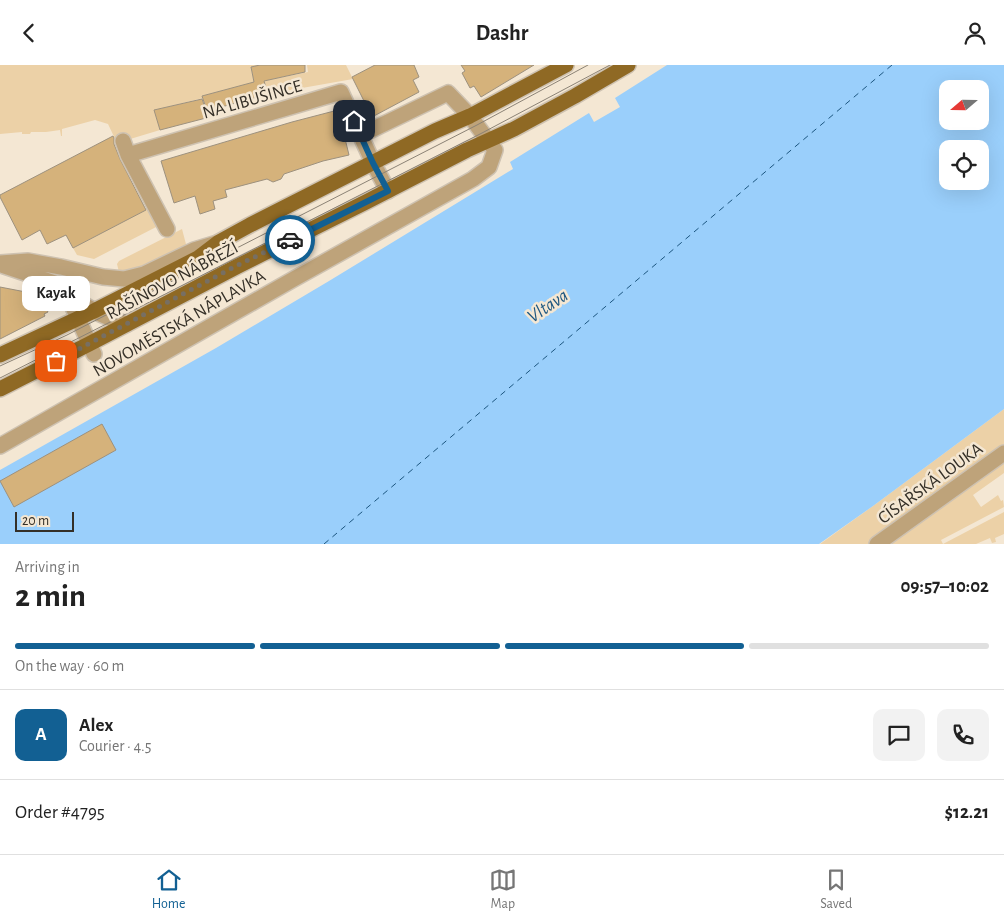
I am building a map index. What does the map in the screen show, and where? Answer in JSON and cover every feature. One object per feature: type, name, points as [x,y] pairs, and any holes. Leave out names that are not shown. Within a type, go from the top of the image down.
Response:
[{"type":"main road","name":"RAŠÍNOVO NÁBŘEŽÍ","points":[[0,355],[94,311],[198,257],[219,242],[435,131],[474,121],[566,65]]},
{"type":"main road","name":"RAŠÍNOVO NÁBŘEŽÍ","points":[[0,389],[92,349],[127,324],[238,265],[467,150],[492,145],[514,129],[628,65]]},
{"type":"street","name":"NA LIBUŠINCE","points":[[168,229],[125,148],[341,93],[373,163]]},
{"type":"street","points":[[361,135],[448,93],[474,121],[492,145]]},
{"type":"street","name":"NOVOMĚSTSKÁ NÁPLAVKA","points":[[0,446],[473,179],[489,167],[492,145]]},
{"type":"street","points":[[373,163],[388,191]]},
{"type":"street","name":"RAŠÍNOVO NÁBŘEŽÍ","points":[[0,264],[28,261],[118,279],[134,277],[156,269],[194,250],[219,242]]},
{"type":"street","points":[[0,264],[58,284],[66,289],[71,301],[71,322],[92,349]]},
{"type":"street","points":[[71,301],[113,321],[127,324]]},
{"type":"street","name":"CÍSAŘSKÁ LOUKA","points":[[877,544],[1004,453]]},
{"type":"shaded area","points":[[0,65],[260,65],[251,68],[254,82],[202,96],[203,98],[155,110],[160,130],[117,143],[108,124],[95,120],[62,129],[62,136],[60,130],[31,132],[30,134],[22,134],[22,132],[0,134]]},
{"type":"shaded area","points":[[307,65],[346,65],[353,79],[268,94],[264,81],[308,72]]},
{"type":"shaded area","points":[[151,207],[160,225],[94,259],[77,255],[73,248]]},
{"type":"shaded area","points":[[182,229],[187,248],[132,271],[119,272],[117,264],[119,261]]},
{"type":"shaded area","points":[[1004,409],[1004,473],[973,495],[981,507],[998,495],[1001,501],[1003,500],[1004,507],[941,540],[943,544],[820,544]]},
{"type":"shaded area","points":[[1004,512],[1004,534],[995,538],[996,542],[992,543],[990,538],[976,544],[943,544]]},
{"type":"water","name":"Vltava","points":[[667,65],[1004,65],[1004,409],[819,544],[0,544],[0,470],[216,348],[329,281],[513,169],[510,162],[589,113],[594,122],[620,107],[615,98]]},
{"type":"building","points":[[260,65],[305,65],[305,72],[264,81],[268,94],[207,111],[202,96],[254,82],[251,67]]},
{"type":"building","points":[[375,65],[414,65],[419,77],[413,80],[419,92],[372,117],[352,77]]},
{"type":"building","points":[[461,65],[534,65],[481,97],[474,86],[470,88],[462,73],[465,71]]},
{"type":"building","points":[[202,99],[207,113],[204,114],[206,118],[160,130],[154,110]]},
{"type":"building","points":[[338,110],[349,155],[323,161],[284,174],[281,179],[273,182],[267,179],[225,190],[227,197],[213,201],[215,209],[200,214],[195,196],[174,203],[161,161]]},
{"type":"building","points":[[113,136],[120,159],[146,210],[73,248],[66,235],[47,244],[40,230],[22,240],[0,195]]},
{"type":"building","points":[[0,287],[36,294],[40,297],[48,312],[44,314],[45,316],[0,339]]},
{"type":"building","points":[[102,424],[116,450],[14,507],[0,481]]},
{"type":"ferry route","points":[[324,544],[892,65]]},
{"type":"tram line","points":[[0,366],[67,335],[477,125],[588,65]]},
{"type":"tram line","points":[[0,378],[482,133],[610,65]]},
{"type":"way so far","points":[[56,361],[238,265],[290,240]]},
{"type":"place","name":"Kayak","points":[[56,361]]},
{"type":"route","points":[[290,240],[388,191],[354,121]]}]
